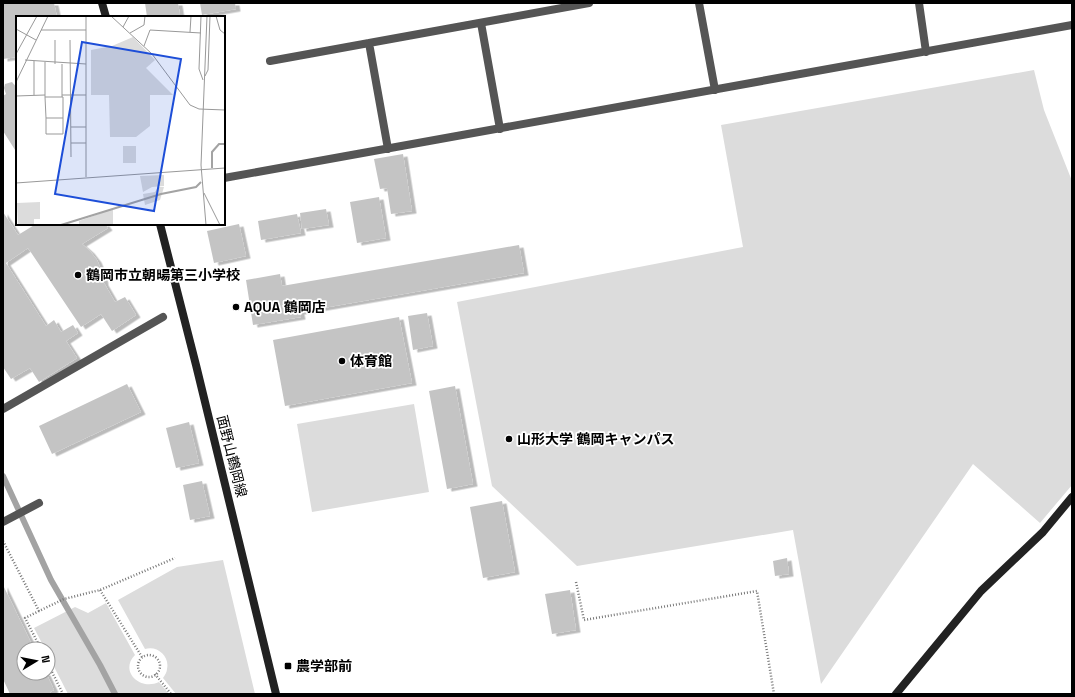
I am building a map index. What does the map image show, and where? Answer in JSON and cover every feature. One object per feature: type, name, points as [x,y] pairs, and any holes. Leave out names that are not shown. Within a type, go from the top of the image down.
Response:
[{"type":"main road","points":[[102,3],[106,16]]},
{"type":"main road","name":"面野山鶴岡線","points":[[160,225],[209,417],[276,694]]},
{"type":"main road","points":[[896,694],[981,591],[1043,532],[1072,497]]},
{"type":"street","points":[[270,60],[590,3]]},
{"type":"street","points":[[699,3],[715,90]]},
{"type":"street","points":[[919,3],[926,52]]},
{"type":"street","points":[[481,22],[500,129]]},
{"type":"street","points":[[225,178],[1072,25]]},
{"type":"street","points":[[369,42],[388,149]]},
{"type":"street","points":[[4,408],[162,316]]},
{"type":"street","points":[[3,522],[39,503]]},
{"type":"path","points":[[3,541],[39,611]]},
{"type":"path","points":[[37,641],[25,618],[64,599],[100,590],[175,558]]},
{"type":"path","points":[[576,582],[584,620],[757,591],[774,694]]},
{"type":"path","points":[[100,590],[142,657]]},
{"type":"path","points":[[151,655],[158,660],[159,668],[155,674],[147,676],[140,672],[138,664],[142,657],[151,655]]},
{"type":"path","points":[[155,674],[171,694]]},
{"type":"path","points":[[56,680],[63,694]]},
{"type":"shaded area","points":[[1034,70],[1044,110],[1072,181],[1072,485],[1040,523],[973,464],[821,684],[793,530],[577,566],[492,486],[457,302],[743,247],[721,125]]},
{"type":"shaded area","points":[[414,404],[429,492],[312,512],[297,424]]},
{"type":"shaded area","points":[[223,560],[255,694],[176,694],[163,678],[167,671],[167,660],[165,656],[158,650],[150,648],[145,649],[118,600],[177,567]]},
{"type":"shaded area","points":[[106,603],[135,655],[129,667],[134,678],[145,684],[159,682],[169,694],[68,694],[56,671],[56,641],[41,641],[34,628],[75,607],[88,613]]},
{"type":"building","points":[[3,3],[54,3],[57,16],[16,16],[16,57],[3,59]]},
{"type":"building","points":[[145,3],[178,3],[180,15],[147,16]]},
{"type":"building","points":[[200,3],[235,3],[236,9],[202,15]]},
{"type":"building","points":[[12,82],[16,87],[16,151],[3,131],[3,96],[6,94],[4,88],[5,84]]},
{"type":"building","points":[[403,154],[412,211],[391,214],[387,188],[380,189],[374,159]]},
{"type":"building","points":[[379,197],[386,238],[357,243],[350,202]]},
{"type":"building","points":[[326,209],[329,225],[302,229],[300,213]]},
{"type":"building","points":[[3,212],[18,235],[34,225],[106,225],[108,228],[82,244],[97,260],[103,274],[104,283],[115,302],[125,297],[136,315],[112,331],[101,314],[81,327],[28,248],[6,263],[46,326],[54,320],[61,332],[73,325],[78,333],[66,341],[77,358],[39,382],[30,368],[11,379],[3,367]]},
{"type":"building","points":[[297,214],[301,233],[261,240],[258,221]]},
{"type":"building","points":[[239,224],[246,256],[214,263],[207,231]]},
{"type":"building","points":[[519,245],[524,273],[300,312],[301,317],[253,325],[246,280],[280,274],[282,286]]},
{"type":"building","points":[[427,313],[433,346],[413,350],[408,316]]},
{"type":"building","name":"体育館","points":[[399,317],[412,383],[285,406],[273,340]]},
{"type":"building","points":[[127,384],[141,412],[52,454],[39,426]]},
{"type":"building","points":[[455,386],[473,484],[447,489],[429,391]]},
{"type":"building","points":[[189,422],[199,463],[176,468],[166,428]]},
{"type":"building","points":[[202,481],[210,516],[190,520],[183,485]]},
{"type":"building","points":[[502,501],[515,572],[483,578],[470,507]]},
{"type":"building","points":[[787,558],[789,574],[775,576],[773,561]]},
{"type":"building","points":[[3,585],[30,641],[16,641],[16,681],[50,681],[54,690],[50,692],[51,694],[10,694],[3,679]]},
{"type":"building","points":[[570,590],[576,630],[552,634],[545,594]]},
{"type":"waterway","points":[[3,476],[51,580],[115,694]]},
{"type":"place","name":"鶴岡市立朝暘第三小学校","points":[[78,275]]},
{"type":"place","name":"AQUA 鶴岡店","points":[[236,307]]},
{"type":"place","name":"体育館","points":[[342,361]]},
{"type":"place","name":"山形大学 鶴岡キャンパス","points":[[509,439]]},
{"type":"place","name":"農学部前","points":[[288,666]]}]
